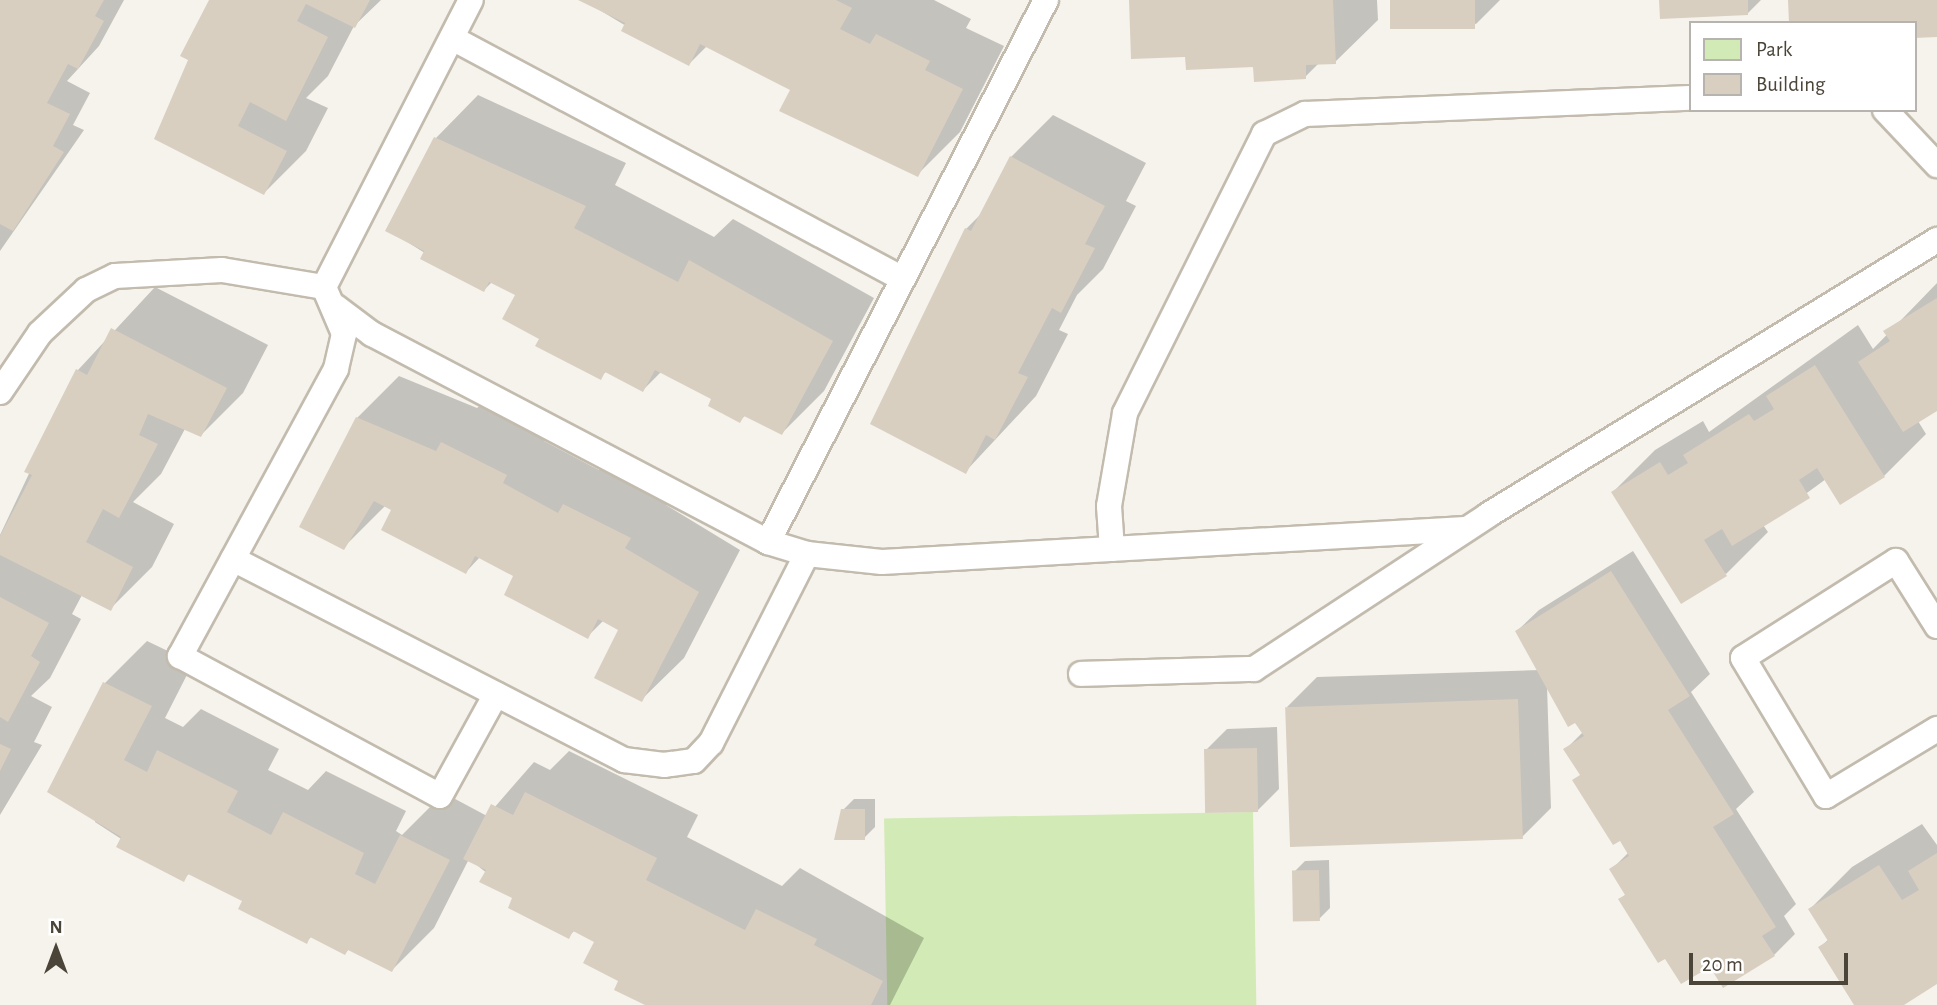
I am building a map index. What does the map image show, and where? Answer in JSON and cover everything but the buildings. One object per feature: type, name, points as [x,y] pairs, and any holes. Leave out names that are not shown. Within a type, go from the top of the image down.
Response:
[{"type":"lane","points":[[471,0],[330,297],[344,334],[336,369],[180,656],[440,796],[496,694]]},
{"type":"lane","points":[[768,542],[1046,0]]},
{"type":"lane","points":[[452,38],[903,278]]},
{"type":"lane","points":[[1112,549],[1110,506],[1125,413],[1264,134],[1305,114],[1688,98]]},
{"type":"lane","points":[[1887,112],[1937,165]]},
{"type":"lane","points":[[1081,674],[1254,669],[1465,530],[1937,240]]},
{"type":"lane","points":[[0,392],[40,333],[86,290],[116,276],[222,270],[330,297],[372,334],[768,542],[807,554],[882,562],[1465,530]]},
{"type":"lane","points":[[233,559],[624,760],[664,765],[694,761],[711,743],[807,554]]},
{"type":"lane","points":[[1937,626],[1896,561],[1743,658],[1826,796],[1937,729]]},
{"type":"green space","points":[[1253,812],[1256,1005],[887,1005],[884,818]]}]
